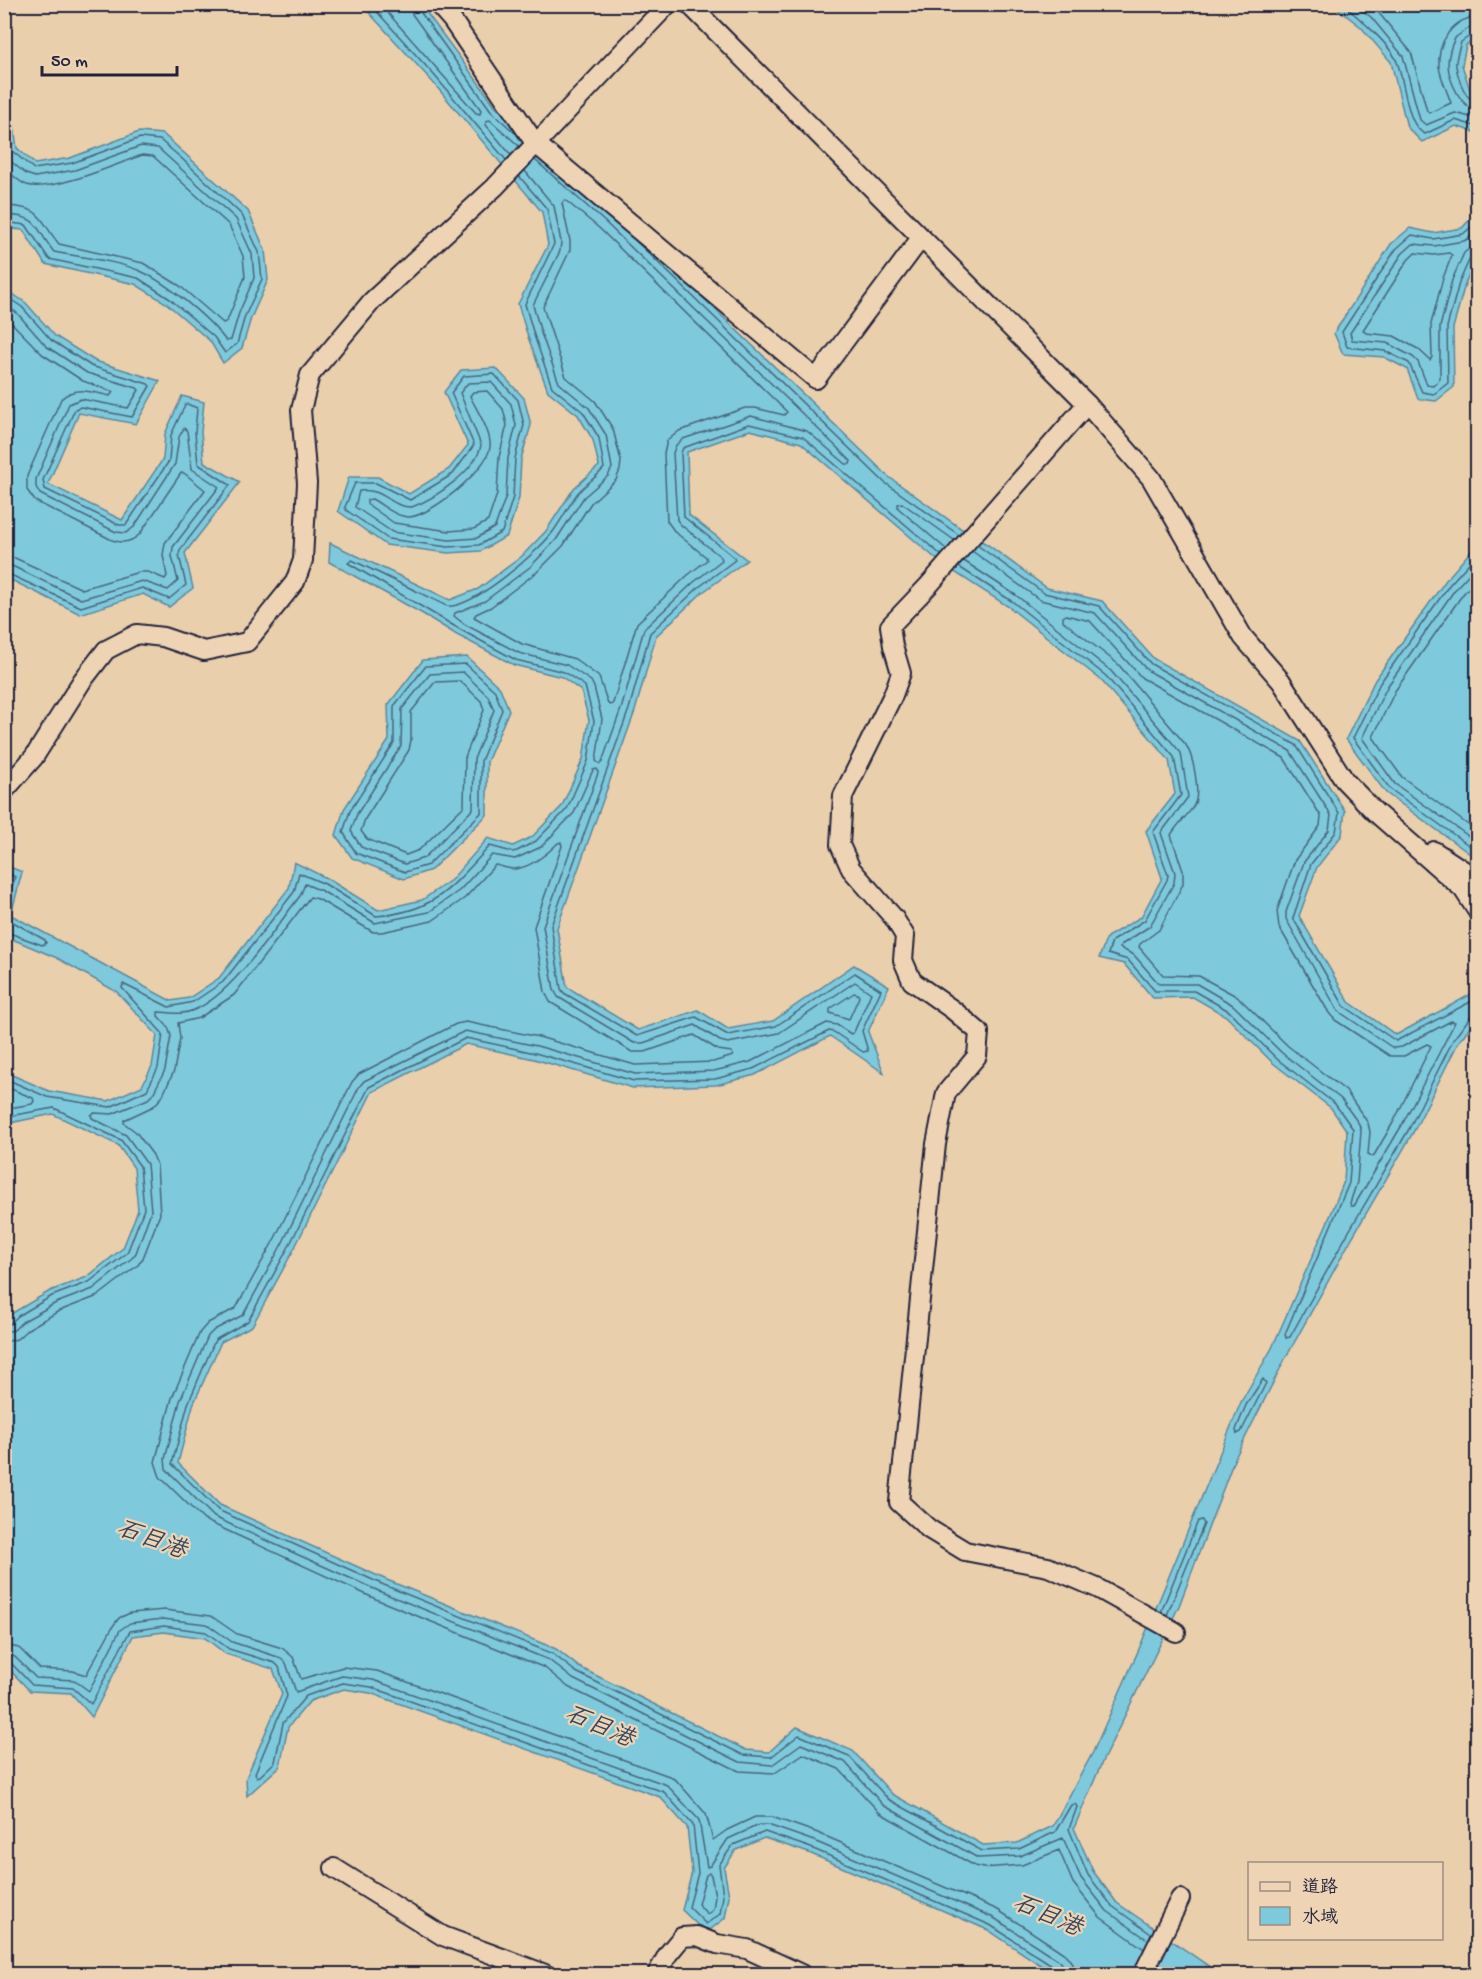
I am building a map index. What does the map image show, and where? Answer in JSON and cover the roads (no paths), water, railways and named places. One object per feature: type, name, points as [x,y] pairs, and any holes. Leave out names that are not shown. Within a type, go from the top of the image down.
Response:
[{"type":"street","points":[[438,4],[452,20],[536,143],[816,379],[921,238]]},
{"type":"street","points":[[4,791],[34,757],[82,681],[106,650],[137,634],[163,637],[204,651],[247,642],[295,582],[303,560],[307,483],[301,410],[310,375],[372,301],[495,187],[668,4]]},
{"type":"street","points":[[689,4],[1087,404],[1151,478],[1243,637],[1281,681],[1345,781],[1375,812],[1463,889],[1478,912]]},
{"type":"street","points":[[1087,404],[930,585],[890,626],[901,674],[843,796],[840,845],[851,869],[894,918],[905,936],[903,960],[912,981],[979,1032],[977,1056],[946,1093],[936,1144],[899,1502],[929,1529],[965,1551],[1048,1567],[1097,1588],[1176,1632]]},
{"type":"street","points":[[1375,812],[1478,880]]},
{"type":"street","points":[[334,1869],[443,1936],[545,1974]]},
{"type":"street","points":[[1143,1974],[1180,1899]]},
{"type":"street","points":[[657,1974],[668,1954],[682,1937],[697,1936],[717,1944],[747,1949],[801,1974]]},
{"type":"water","name":"石目港","points":[[362,5],[421,5],[497,108],[614,212],[889,477],[1047,588],[1102,601],[1154,659],[1300,741],[1345,811],[1342,835],[1317,867],[1299,916],[1349,1002],[1396,1035],[1477,991],[1477,1017],[1458,1043],[1414,1131],[1283,1363],[1234,1460],[1179,1606],[1103,1760],[1074,1828],[1093,1871],[1117,1903],[1216,1971],[1227,1974],[1059,1974],[1051,1972],[988,1930],[809,1853],[764,1838],[736,1850],[724,1868],[729,1896],[725,1918],[706,1933],[682,1910],[692,1872],[687,1827],[660,1797],[370,1693],[344,1689],[310,1701],[288,1727],[280,1766],[247,1796],[246,1778],[282,1694],[273,1669],[226,1654],[205,1638],[164,1632],[133,1636],[92,1717],[71,1693],[30,1691],[5,1665],[5,1321],[14,1312],[50,1291],[87,1277],[123,1248],[138,1210],[134,1168],[118,1145],[53,1114],[5,1124],[5,1072],[49,1091],[108,1101],[142,1086],[152,1066],[157,1035],[117,992],[57,958],[5,936],[5,865],[22,872],[11,915],[171,1001],[189,998],[219,978],[289,888],[294,862],[328,879],[378,910],[422,900],[451,880],[488,838],[513,846],[532,837],[562,806],[583,759],[589,720],[581,691],[562,677],[514,665],[329,562],[330,543],[450,600],[478,589],[521,557],[546,531],[574,488],[599,466],[593,440],[578,415],[548,391],[518,304],[548,245],[542,212],[430,79]],"holes":[[[750,430],[801,443],[942,564],[1009,607],[1101,680],[1169,760],[1175,794],[1146,831],[1162,878],[1141,917],[1107,937],[1099,958],[1124,964],[1153,998],[1193,997],[1226,1016],[1273,1063],[1331,1108],[1347,1131],[1344,1181],[1331,1214],[1272,1348],[1241,1402],[1139,1649],[1093,1752],[1053,1826],[1017,1843],[983,1845],[892,1794],[853,1751],[797,1727],[769,1752],[746,1750],[579,1667],[556,1649],[387,1580],[220,1505],[178,1463],[193,1405],[221,1342],[252,1326],[293,1251],[372,1092],[466,1044],[534,1059],[633,1088],[716,1085],[755,1075],[830,1036],[884,1073],[868,1032],[889,986],[854,965],[773,1021],[728,1029],[698,1010],[638,1030],[567,987],[557,928],[635,711],[656,636],[703,592],[747,560],[689,515],[687,452]]]},
{"type":"water","points":[[1333,5],[1477,5],[1477,38],[1466,45],[1462,65],[1470,90],[1477,100],[1477,133],[1456,126],[1422,142],[1407,127],[1391,62],[1361,27]]},
{"type":"water","points":[[4,91],[12,113],[17,148],[35,164],[70,158],[139,132],[163,134],[248,211],[265,250],[268,280],[251,318],[242,348],[223,363],[210,341],[166,303],[135,284],[45,264],[23,230],[5,228]]},
{"type":"water","points":[[1477,212],[1477,255],[1465,284],[1453,328],[1454,387],[1436,401],[1418,399],[1407,369],[1384,357],[1343,354],[1334,333],[1391,244],[1410,228],[1433,233],[1462,228]]},
{"type":"water","points":[[4,288],[26,303],[55,336],[95,361],[160,381],[136,424],[79,413],[48,484],[122,520],[163,459],[165,434],[182,396],[204,402],[201,432],[204,462],[240,482],[185,553],[193,588],[169,607],[143,594],[80,614],[5,577]]},
{"type":"water","points":[[496,368],[524,398],[531,425],[521,459],[519,498],[507,536],[481,551],[448,553],[386,545],[338,511],[349,477],[378,477],[409,494],[449,469],[468,445],[444,392],[461,370]]},
{"type":"water","points":[[1477,544],[1477,859],[1386,793],[1346,739],[1375,680],[1446,580]]},
{"type":"water","points":[[467,657],[500,688],[509,710],[487,762],[487,815],[431,870],[404,879],[352,858],[336,835],[344,809],[389,740],[388,705],[423,660]]}]
